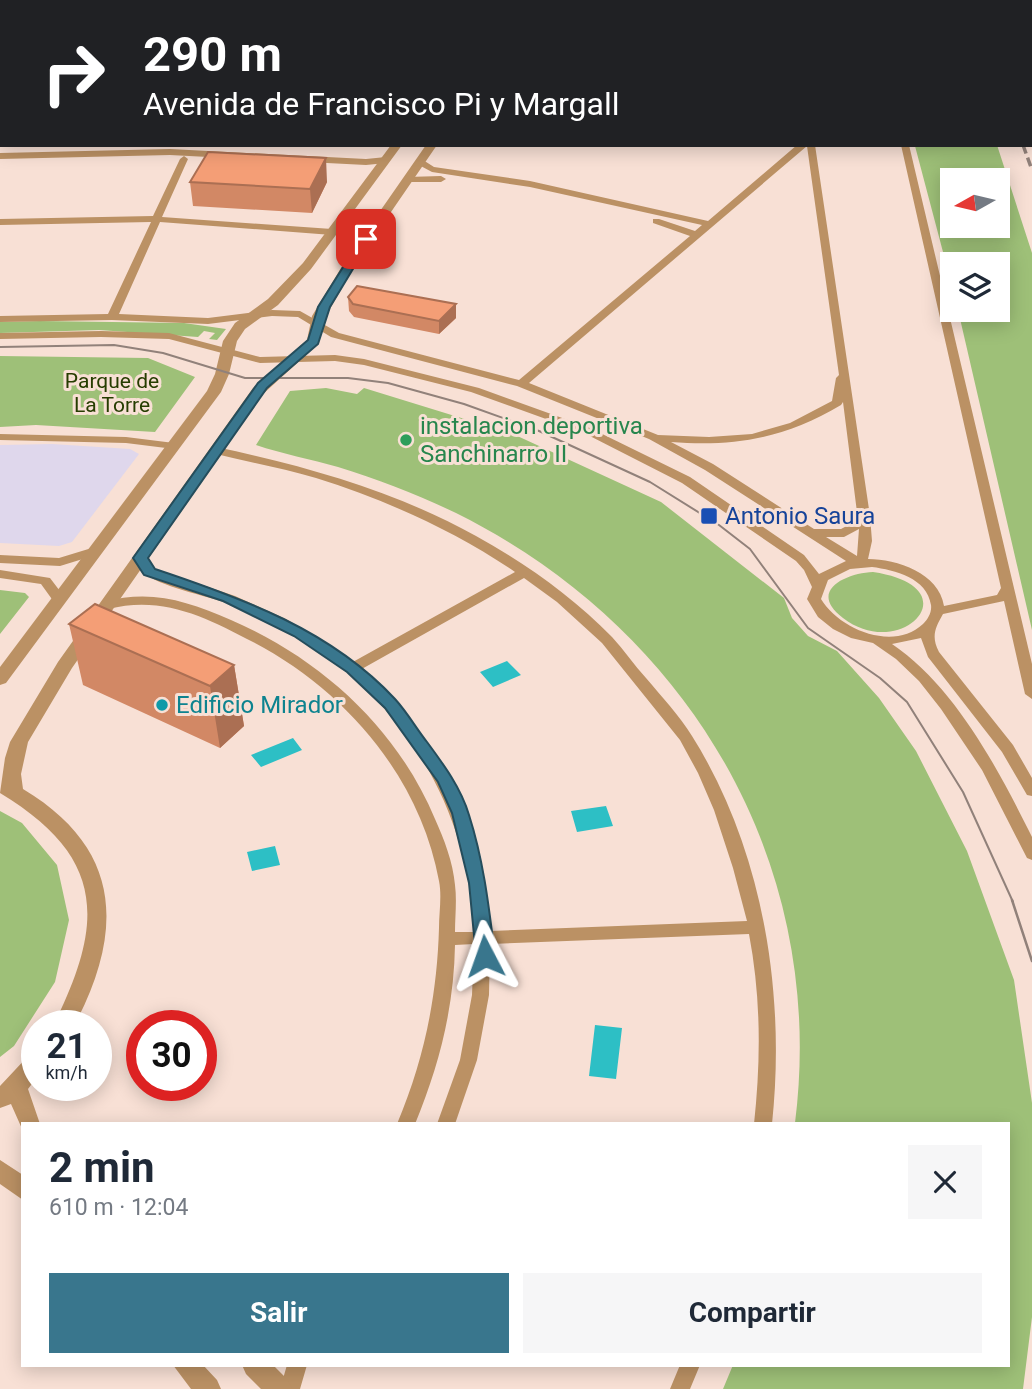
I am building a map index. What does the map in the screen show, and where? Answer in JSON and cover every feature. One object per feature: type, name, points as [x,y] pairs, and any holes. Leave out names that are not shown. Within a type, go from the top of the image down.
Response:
[{"type":"street","points":[[0,679],[217,387],[235,334],[253,315],[273,302],[307,267],[396,147]]},
{"type":"street","points":[[71,1010],[88,977],[96,946],[99,916],[96,888],[76,841],[56,819],[7,789],[17,744],[54,689],[64,666],[262,385],[313,341],[324,307],[350,263],[431,147]]},
{"type":"street","points":[[521,384],[801,147]]},
{"type":"street","points":[[811,147],[845,362],[863,522],[864,552],[859,563]]},
{"type":"street","points":[[904,147],[1032,694]]},
{"type":"street","points":[[0,156],[139,148],[366,162],[386,160]]},
{"type":"street","points":[[0,163],[184,159],[341,168],[374,176]]},
{"type":"street","points":[[113,317],[184,159]]},
{"type":"street","points":[[783,164],[797,159],[813,160]]},
{"type":"street","points":[[420,162],[432,169],[530,184],[709,224]]},
{"type":"street","points":[[407,180],[446,180],[562,200],[669,224],[696,235]]},
{"type":"street","points":[[0,222],[156,219],[332,232]]},
{"type":"street","points":[[0,319],[113,317],[208,321],[293,313],[346,338],[521,384],[653,437],[709,467],[859,563]]},
{"type":"street","points":[[0,336],[169,336],[250,359],[291,362],[335,358],[364,362],[475,390],[586,430],[686,480],[800,558],[810,569],[817,584]]},
{"type":"street","points":[[653,437],[717,441],[759,438],[791,429],[837,403],[845,362]]},
{"type":"street","points":[[0,437],[126,440],[174,446]]},
{"type":"street","points":[[216,452],[337,481],[401,504],[476,541],[524,572],[602,635],[686,738],[730,827],[757,927],[767,989],[770,1073],[763,1122]]},
{"type":"street","points":[[810,533],[844,533],[863,522]]},
{"type":"street","points":[[0,559],[60,562],[95,551]]},
{"type":"street","points":[[141,558],[150,572],[228,598],[274,618],[353,668],[406,722],[446,780],[471,850],[485,935],[478,1014],[469,1061],[447,1122]]},
{"type":"street","points":[[1032,792],[1008,749],[933,654],[927,642],[928,628],[938,611],[936,596],[916,576],[884,564],[859,563],[828,572],[817,584],[814,599],[822,614],[838,628],[874,639],[906,660],[958,725],[999,786],[1032,855]]},
{"type":"street","points":[[353,668],[524,572]]},
{"type":"street","points":[[0,574],[46,581],[59,599]]},
{"type":"street","points":[[938,611],[1001,598],[1008,588]]},
{"type":"street","points":[[108,604],[130,598],[152,598],[218,620],[301,663],[349,704],[407,774],[425,807],[446,878],[447,939],[446,985],[437,1044],[407,1122]]},
{"type":"street","points":[[874,639],[910,637],[928,628]]},
{"type":"street","points":[[447,939],[485,935],[757,927]]},
{"type":"street","points":[[21,1079],[8,1093],[28,1122]]},
{"type":"street","points":[[0,1170],[21,1188]]},
{"type":"street","points":[[188,1367],[208,1389]]},
{"type":"street","points":[[257,1367],[279,1389]]},
{"type":"street","points":[[290,1389],[296,1367]]},
{"type":"street","points":[[680,1389],[690,1367]]},
{"type":"shaded area","points":[[52,444],[130,449],[139,454],[72,542],[59,546],[0,543],[0,445]]},
{"type":"green space","points":[[915,147],[998,147],[1004,168],[940,168],[940,238],[1010,238],[1010,185],[1032,253],[1032,630],[961,322],[1010,322],[1010,252],[943,252]]},
{"type":"green space","points":[[0,322],[184,323],[226,329],[217,340],[209,339],[215,333],[204,331],[198,337],[99,330],[0,333]]},
{"type":"green space","name":"Parque de La Torre","points":[[0,356],[148,358],[195,377],[155,432],[36,425],[0,427]]},
{"type":"green space","points":[[326,388],[357,394],[364,388],[513,434],[661,502],[784,598],[792,618],[808,636],[837,651],[879,698],[916,751],[967,851],[1014,980],[1032,1103],[1032,1317],[1023,1389],[723,1389],[732,1367],[1010,1367],[1010,1122],[795,1122],[799,1027],[789,934],[763,846],[725,763],[674,688],[611,620],[539,562],[456,513],[368,477],[256,445],[290,391]]},
{"type":"green space","points":[[873,572],[903,580],[919,592],[923,605],[918,618],[905,627],[886,632],[865,630],[843,618],[833,608],[829,600],[834,585],[852,576]]},
{"type":"green space","points":[[0,590],[25,593],[29,597],[0,634]]},
{"type":"green space","points":[[0,811],[22,823],[57,865],[69,920],[55,982],[37,1010],[21,1010],[21,1035],[14,1046],[0,1057]]},
{"type":"water","points":[[507,661],[521,675],[493,687],[480,672]]},
{"type":"water","points":[[293,738],[302,750],[261,767],[251,755]]},
{"type":"water","points":[[606,806],[613,826],[577,832],[571,811]]},
{"type":"water","points":[[275,846],[280,865],[252,871],[247,852]]},
{"type":"water","points":[[595,1025],[622,1028],[616,1079],[589,1076]]},
{"type":"building","points":[[208,152],[326,158],[310,189],[190,182]]},
{"type":"building","points":[[357,286],[456,304],[439,321],[353,304],[348,297]]},
{"type":"building","points":[[95,604],[234,665],[210,686],[69,624]]},
{"type":"tram line","points":[[0,347],[114,345],[163,353],[245,378],[348,378],[388,383],[464,404],[539,431],[650,482],[719,525],[750,549],[808,628],[880,678],[907,702],[963,792],[1013,902]]},
{"type":"tram line","points":[[1012,900],[1032,961]]},
{"type":"railway","points":[[1024,147],[1032,170]]},
{"type":"place","name":"instalacion deportiva Sanchinarro II","points":[[406,440]]},
{"type":"place","name":"Antonio Saura","points":[[709,516]]},
{"type":"place","name":"Edificio Mirador","points":[[162,705]]},
{"type":"route","points":[[366,239],[319,316],[316,337],[302,354],[262,385],[141,558],[144,567],[158,576],[228,598],[274,618],[299,633],[353,668],[406,722],[446,780],[460,813],[478,883],[485,956]]}]
